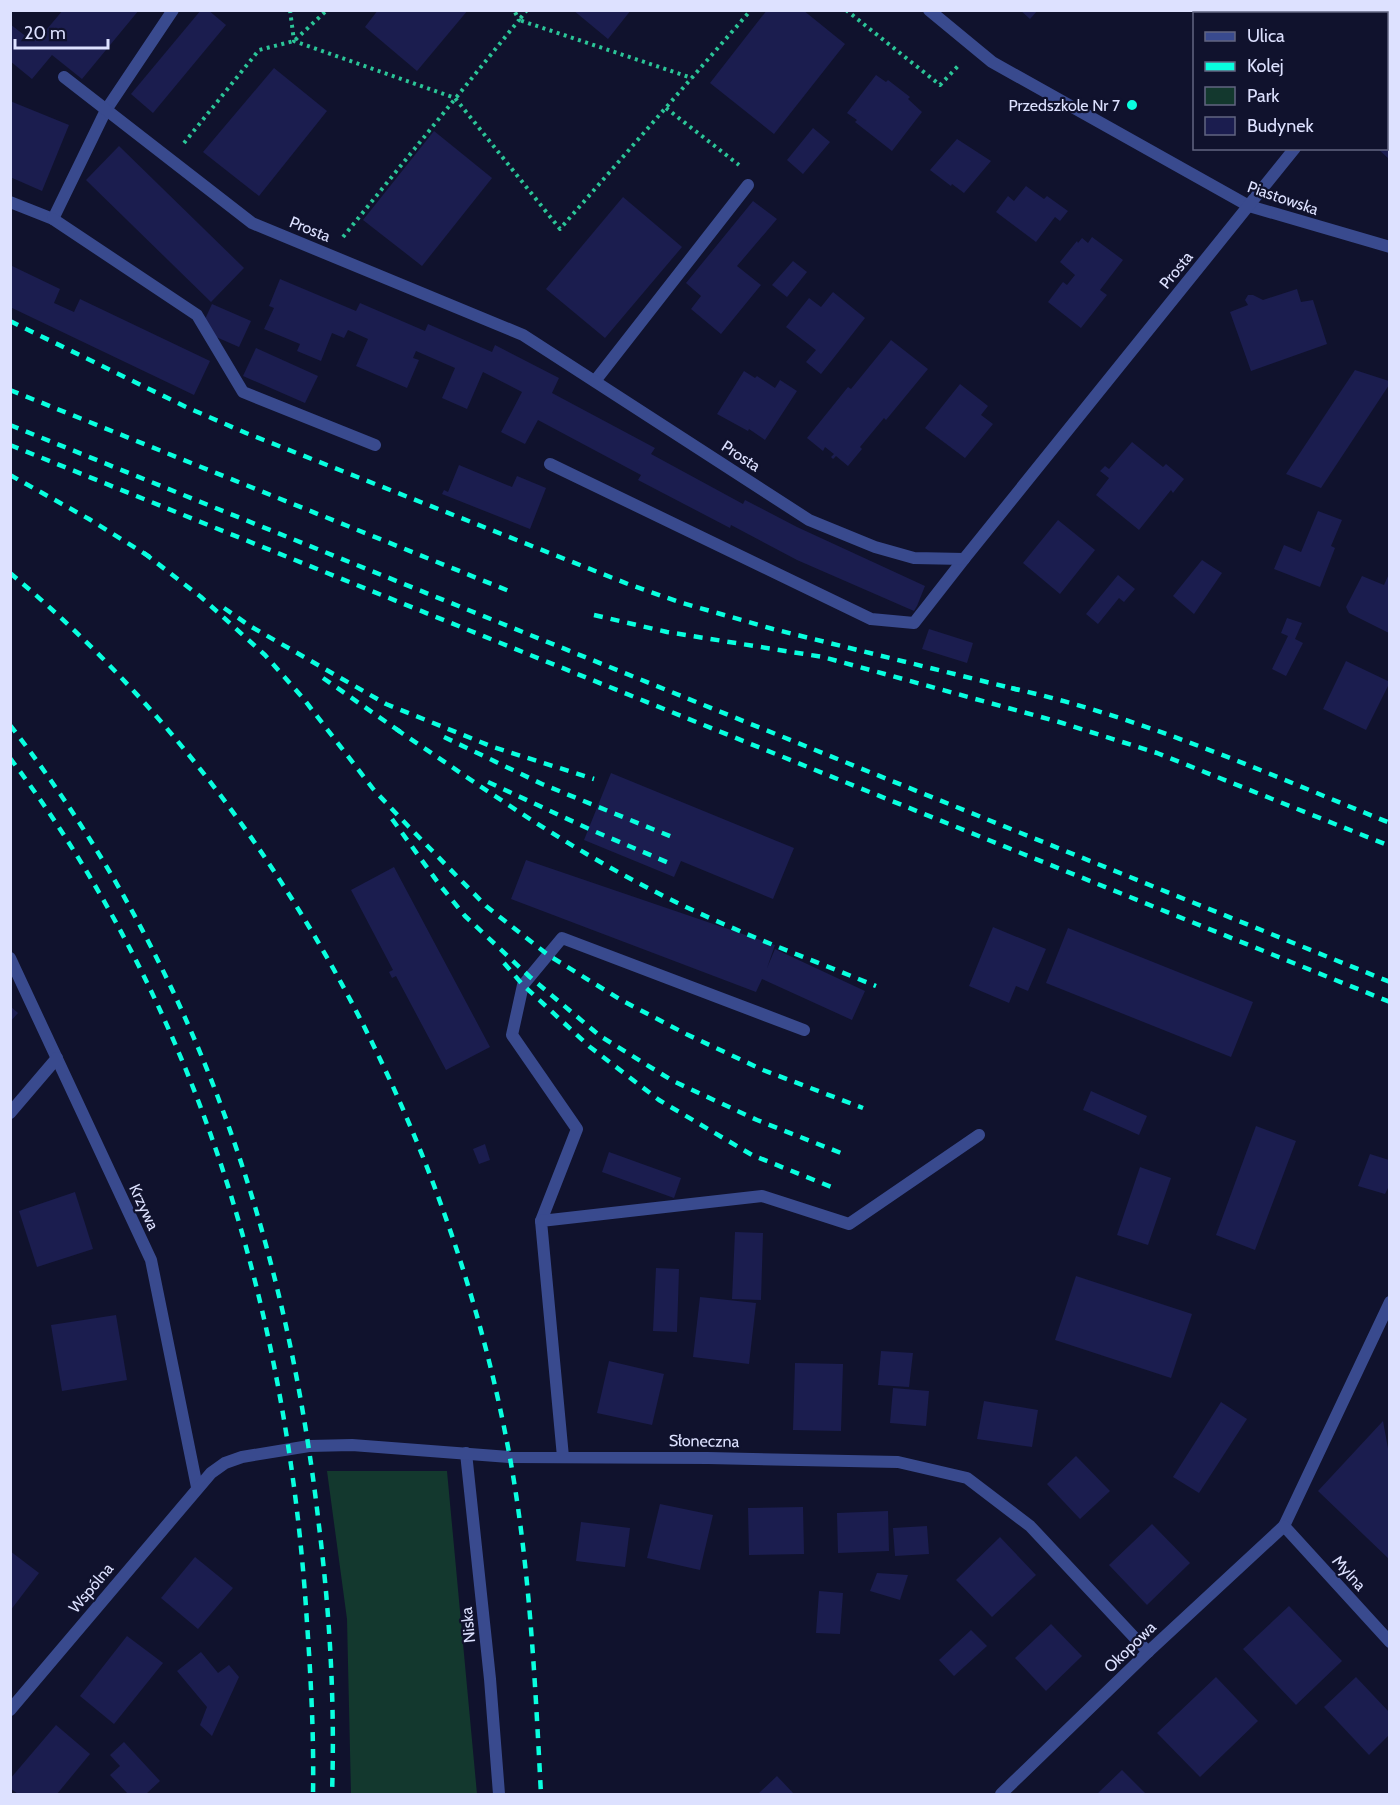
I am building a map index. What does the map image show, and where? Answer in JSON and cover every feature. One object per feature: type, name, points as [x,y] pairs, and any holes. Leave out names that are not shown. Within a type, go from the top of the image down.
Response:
[{"type":"street","points":[[53,219],[106,110],[173,10]]},
{"type":"street","name":"Piastowska","points":[[929,10],[992,62],[1249,206],[1389,247]]},
{"type":"street","name":"Prosta","points":[[64,77],[252,224],[523,335],[809,520],[875,547],[914,558],[964,559],[1293,150]]},
{"type":"street","points":[[595,381],[748,185]]},
{"type":"street","points":[[10,202],[53,219],[197,315],[243,392],[375,445]]},
{"type":"street","points":[[550,464],[871,619],[914,623],[964,559]]},
{"type":"street","points":[[563,1457],[541,1221],[577,1129],[512,1035],[523,985],[562,938],[804,1030]]},
{"type":"street","name":"Krzywa","points":[[10,958],[151,1260],[197,1487]]},
{"type":"street","points":[[10,1113],[57,1058]]},
{"type":"street","points":[[541,1221],[762,1196],[849,1224],[979,1135]]},
{"type":"street","points":[[1284,1526],[1389,1302]]},
{"type":"street","name":"Słoneczna","points":[[197,1487],[225,1463],[242,1457],[290,1449],[352,1445],[509,1456],[898,1462],[967,1478],[1030,1526],[1148,1652]]},
{"type":"street","name":"Niska","points":[[466,1453],[490,1679],[499,1794]]},
{"type":"street","name":"Wspólna","points":[[10,1710],[197,1487]]},
{"type":"street","name":"Mylna","points":[[1284,1526],[1389,1642]]},
{"type":"street","name":"Okopowa","points":[[1001,1794],[1148,1652],[1284,1526]]},
{"type":"path","points":[[290,10],[294,41]]},
{"type":"path","points":[[171,160],[259,50],[294,41],[327,10]]},
{"type":"path","points":[[514,10],[519,20],[692,78]]},
{"type":"path","points":[[329,255],[526,10]]},
{"type":"path","points":[[294,41],[456,98],[560,229],[751,10]]},
{"type":"path","points":[[846,10],[940,85],[975,49]]},
{"type":"path","points":[[666,108],[754,178],[748,185]]},
{"type":"green space","points":[[327,1471],[447,1471],[477,1794],[351,1794],[347,1619]]},
{"type":"building","points":[[63,10],[139,10],[82,79],[52,55],[32,79],[10,61],[10,24],[28,38],[30,35],[37,41]]},
{"type":"building","points":[[201,10],[208,10],[226,25],[153,113],[131,94]]},
{"type":"building","points":[[378,10],[468,10],[417,71],[365,27]]},
{"type":"building","points":[[573,10],[631,10],[608,39]]},
{"type":"building","points":[[767,10],[803,10],[845,44],[774,134],[710,83]]},
{"type":"building","points":[[1020,10],[1038,10],[1030,19]]},
{"type":"building","points":[[274,68],[327,111],[259,196],[203,152]]},
{"type":"building","points":[[876,75],[886,82],[888,80],[910,97],[908,99],[922,112],[892,151],[847,113]]},
{"type":"building","points":[[10,101],[69,125],[42,191],[10,177]]},
{"type":"building","points":[[1388,120],[1389,159],[1379,150],[1388,150]]},
{"type":"building","points":[[813,128],[830,142],[803,174],[787,160]]},
{"type":"building","points":[[434,131],[492,178],[422,266],[363,220]]},
{"type":"building","points":[[957,139],[991,161],[964,193],[930,170]]},
{"type":"building","points":[[119,146],[244,268],[211,302],[86,180]]},
{"type":"building","points":[[1026,186],[1044,199],[1047,196],[1068,211],[1060,221],[1055,217],[1036,242],[996,212],[1008,196],[1014,201]]},
{"type":"building","points":[[623,197],[682,247],[605,338],[546,289]]},
{"type":"building","points":[[753,201],[777,219],[737,266],[761,285],[721,334],[691,309],[701,296],[686,283]]},
{"type":"building","points":[[1092,237],[1123,260],[1100,290],[1107,295],[1081,328],[1048,302],[1063,282],[1067,285],[1075,275],[1060,262],[1077,241],[1078,243],[1082,238],[1088,243]]},
{"type":"building","points":[[793,261],[807,272],[787,297],[772,285]]},
{"type":"building","points":[[10,265],[60,289],[54,303],[74,312],[80,299],[210,361],[194,395],[10,307]]},
{"type":"building","points":[[280,279],[356,311],[360,303],[425,331],[428,324],[492,352],[495,345],[559,378],[552,393],[655,448],[651,454],[743,504],[745,500],[797,527],[925,586],[917,606],[914,611],[797,560],[731,525],[730,528],[638,480],[641,475],[538,420],[525,444],[501,432],[522,392],[483,372],[467,409],[442,398],[455,368],[416,351],[413,358],[419,360],[407,388],[356,366],[368,339],[348,330],[344,338],[332,333],[321,361],[297,351],[300,344],[264,329],[274,308],[269,306]]},
{"type":"building","points":[[1297,289],[1301,302],[1313,300],[1327,344],[1251,371],[1230,312],[1248,305],[1245,300],[1248,295],[1263,300]]},
{"type":"building","points":[[833,292],[865,318],[821,374],[806,362],[816,350],[786,327],[809,298],[821,307]]},
{"type":"building","points":[[212,304],[251,321],[239,347],[200,330]]},
{"type":"building","points":[[891,340],[928,369],[886,420],[884,418],[860,447],[862,449],[848,466],[836,456],[833,459],[831,457],[834,454],[825,447],[823,451],[807,438],[848,387],[851,389]]},
{"type":"building","points":[[256,348],[318,376],[305,403],[243,376]]},
{"type":"building","points":[[1355,370],[1389,381],[1389,385],[1321,488],[1286,474]]},
{"type":"building","points":[[744,371],[755,378],[757,376],[775,388],[780,380],[797,391],[765,440],[749,429],[748,431],[717,414]]},
{"type":"building","points":[[960,384],[988,406],[981,415],[993,424],[965,458],[925,428]]},
{"type":"building","points":[[1132,442],[1163,467],[1166,464],[1184,479],[1173,493],[1171,490],[1139,530],[1096,495],[1109,478],[1100,471],[1105,466],[1109,469]]},
{"type":"building","points":[[459,465],[512,487],[517,476],[546,488],[530,529],[442,494],[444,490],[448,492]]},
{"type":"building","points":[[1318,511],[1342,520],[1331,546],[1335,548],[1320,587],[1274,569],[1284,545],[1301,552]]},
{"type":"building","points":[[1058,520],[1095,550],[1060,594],[1023,563]]},
{"type":"building","points":[[1202,560],[1222,573],[1194,614],[1173,596]]},
{"type":"building","points":[[1389,574],[1389,633],[1349,613],[1346,607],[1362,576],[1384,585]]},
{"type":"building","points":[[1118,575],[1135,589],[1124,602],[1119,598],[1098,624],[1086,614]]},
{"type":"building","points":[[1287,618],[1302,623],[1295,639],[1303,643],[1286,676],[1272,669],[1288,636],[1281,633]]},
{"type":"building","points":[[929,629],[973,643],[967,663],[922,649]]},
{"type":"building","points":[[1346,661],[1390,682],[1366,730],[1323,709]]},
{"type":"building","points":[[611,773],[794,848],[773,899],[681,861],[674,877],[584,840]]},
{"type":"building","points":[[526,860],[775,945],[767,968],[775,949],[865,991],[852,1020],[762,979],[756,992],[511,899]]},
{"type":"building","points":[[394,867],[490,1047],[446,1070],[396,976],[392,978],[389,972],[393,970],[351,890]]},
{"type":"building","points":[[993,927],[1046,949],[1028,991],[1016,986],[1009,1003],[969,986]]},
{"type":"building","points":[[1068,928],[1253,1002],[1231,1057],[1046,983]]},
{"type":"building","points":[[10,1006],[18,1013],[10,1022]]},
{"type":"building","points":[[1091,1091],[1147,1116],[1139,1135],[1083,1110]]},
{"type":"building","points":[[1256,1126],[1296,1141],[1255,1250],[1216,1235]]},
{"type":"building","points":[[485,1144],[490,1160],[479,1164],[473,1149]]},
{"type":"building","points":[[609,1152],[681,1178],[674,1198],[602,1172]]},
{"type":"building","points":[[1370,1154],[1389,1160],[1389,1186],[1385,1194],[1358,1186]]},
{"type":"building","points":[[1140,1167],[1171,1178],[1148,1245],[1117,1235]]},
{"type":"building","points":[[75,1192],[93,1249],[37,1267],[19,1211]]},
{"type":"building","points":[[735,1232],[763,1233],[761,1300],[732,1299]]},
{"type":"building","points":[[656,1268],[679,1269],[677,1332],[653,1331]]},
{"type":"building","points":[[1076,1276],[1192,1314],[1171,1378],[1055,1340]]},
{"type":"building","points":[[700,1297],[756,1303],[749,1364],[693,1357]]},
{"type":"building","points":[[116,1315],[127,1380],[62,1391],[51,1325]]},
{"type":"building","points":[[881,1351],[913,1353],[909,1387],[878,1385]]},
{"type":"building","points":[[609,1361],[664,1374],[652,1425],[597,1413]]},
{"type":"building","points":[[795,1363],[843,1364],[841,1431],[793,1430]]},
{"type":"building","points":[[893,1388],[929,1391],[926,1426],[890,1423]]},
{"type":"building","points":[[984,1401],[1038,1410],[1032,1447],[977,1439]]},
{"type":"building","points":[[1221,1402],[1247,1419],[1199,1493],[1173,1477]]},
{"type":"building","points":[[1383,1421],[1389,1454],[1389,1559],[1318,1491]]},
{"type":"building","points":[[1076,1456],[1110,1491],[1080,1519],[1047,1484]]},
{"type":"building","points":[[660,1504],[713,1515],[700,1570],[647,1558]]},
{"type":"building","points":[[803,1507],[804,1554],[749,1555],[748,1508]]},
{"type":"building","points":[[888,1511],[889,1551],[838,1553],[837,1513]]},
{"type":"building","points":[[581,1522],[630,1528],[625,1567],[576,1561]]},
{"type":"building","points":[[1152,1524],[1190,1563],[1147,1605],[1109,1565]]},
{"type":"building","points":[[927,1526],[929,1554],[895,1556],[893,1528]]},
{"type":"building","points":[[1000,1537],[1036,1575],[992,1617],[956,1580]]},
{"type":"building","points":[[10,1551],[39,1573],[10,1611]]},
{"type":"building","points":[[195,1557],[233,1588],[198,1629],[161,1598]]},
{"type":"building","points":[[877,1573],[908,1575],[900,1600],[870,1591]]},
{"type":"building","points":[[819,1591],[843,1593],[840,1634],[816,1633]]},
{"type":"building","points":[[1289,1606],[1342,1661],[1296,1705],[1243,1649]]},
{"type":"building","points":[[1051,1624],[1082,1656],[1046,1691],[1015,1658]]},
{"type":"building","points":[[971,1630],[987,1646],[954,1676],[939,1660]]},
{"type":"building","points":[[127,1636],[163,1663],[114,1724],[80,1696]]},
{"type":"building","points":[[201,1652],[218,1673],[229,1665],[239,1677],[212,1736],[200,1725],[207,1707],[177,1671]]},
{"type":"building","points":[[1216,1677],[1258,1721],[1200,1777],[1157,1733]]},
{"type":"building","points":[[1356,1677],[1389,1712],[1389,1735],[1369,1755],[1324,1707]]},
{"type":"building","points":[[56,1725],[90,1754],[57,1794],[18,1794],[10,1788],[10,1779]]},
{"type":"building","points":[[124,1742],[160,1781],[146,1794],[128,1794],[110,1775],[120,1766],[110,1755]]},
{"type":"building","points":[[1122,1770],[1146,1794],[1097,1794]]},
{"type":"building","points":[[777,1776],[794,1794],[758,1794]]},
{"type":"railway","points":[[10,321],[186,407],[246,433],[628,584],[679,602],[773,629],[1019,690]]},
{"type":"railway","points":[[10,390],[514,593]]},
{"type":"railway","points":[[10,425],[1390,982]]},
{"type":"railway","points":[[10,445],[1390,1002]]},
{"type":"railway","points":[[10,475],[89,519],[150,557]]},
{"type":"railway","points":[[144,553],[201,597],[265,655],[303,698],[374,790],[486,906],[548,955],[621,1000],[686,1034],[763,1070],[863,1108]]},
{"type":"railway","points":[[10,573],[104,660],[190,756],[267,861],[335,972],[394,1089],[443,1210],[482,1333],[510,1458],[527,1584],[541,1794]]},
{"type":"railway","points":[[224,608],[250,626],[386,704],[493,747],[594,779]]},
{"type":"railway","points":[[594,615],[667,632],[823,657],[1059,722],[1157,753],[1390,846]]},
{"type":"railway","points":[[323,678],[402,733]]},
{"type":"railway","points":[[1011,688],[1060,700],[1156,730],[1390,823]]},
{"type":"railway","points":[[10,725],[74,815],[130,908],[179,1004],[220,1104],[255,1206],[282,1310],[304,1417],[319,1526],[331,1660],[332,1794]]},
{"type":"railway","points":[[396,729],[520,813],[617,871],[705,916],[876,986]]},
{"type":"railway","points":[[444,737],[542,784],[677,839]]},
{"type":"railway","points":[[10,758],[76,855],[133,955],[182,1060],[222,1168],[255,1279],[279,1392],[297,1507],[310,1666],[313,1794]]},
{"type":"railway","points":[[488,782],[669,863]]},
{"type":"railway","points":[[392,819],[465,916],[530,977],[600,1036],[673,1081],[757,1120],[846,1155]]},
{"type":"railway","points":[[504,963],[523,985],[590,1047],[659,1100],[752,1155],[834,1188]]},
{"type":"place","name":"Przedszkole Nr 7","points":[[1132,105]]}]
